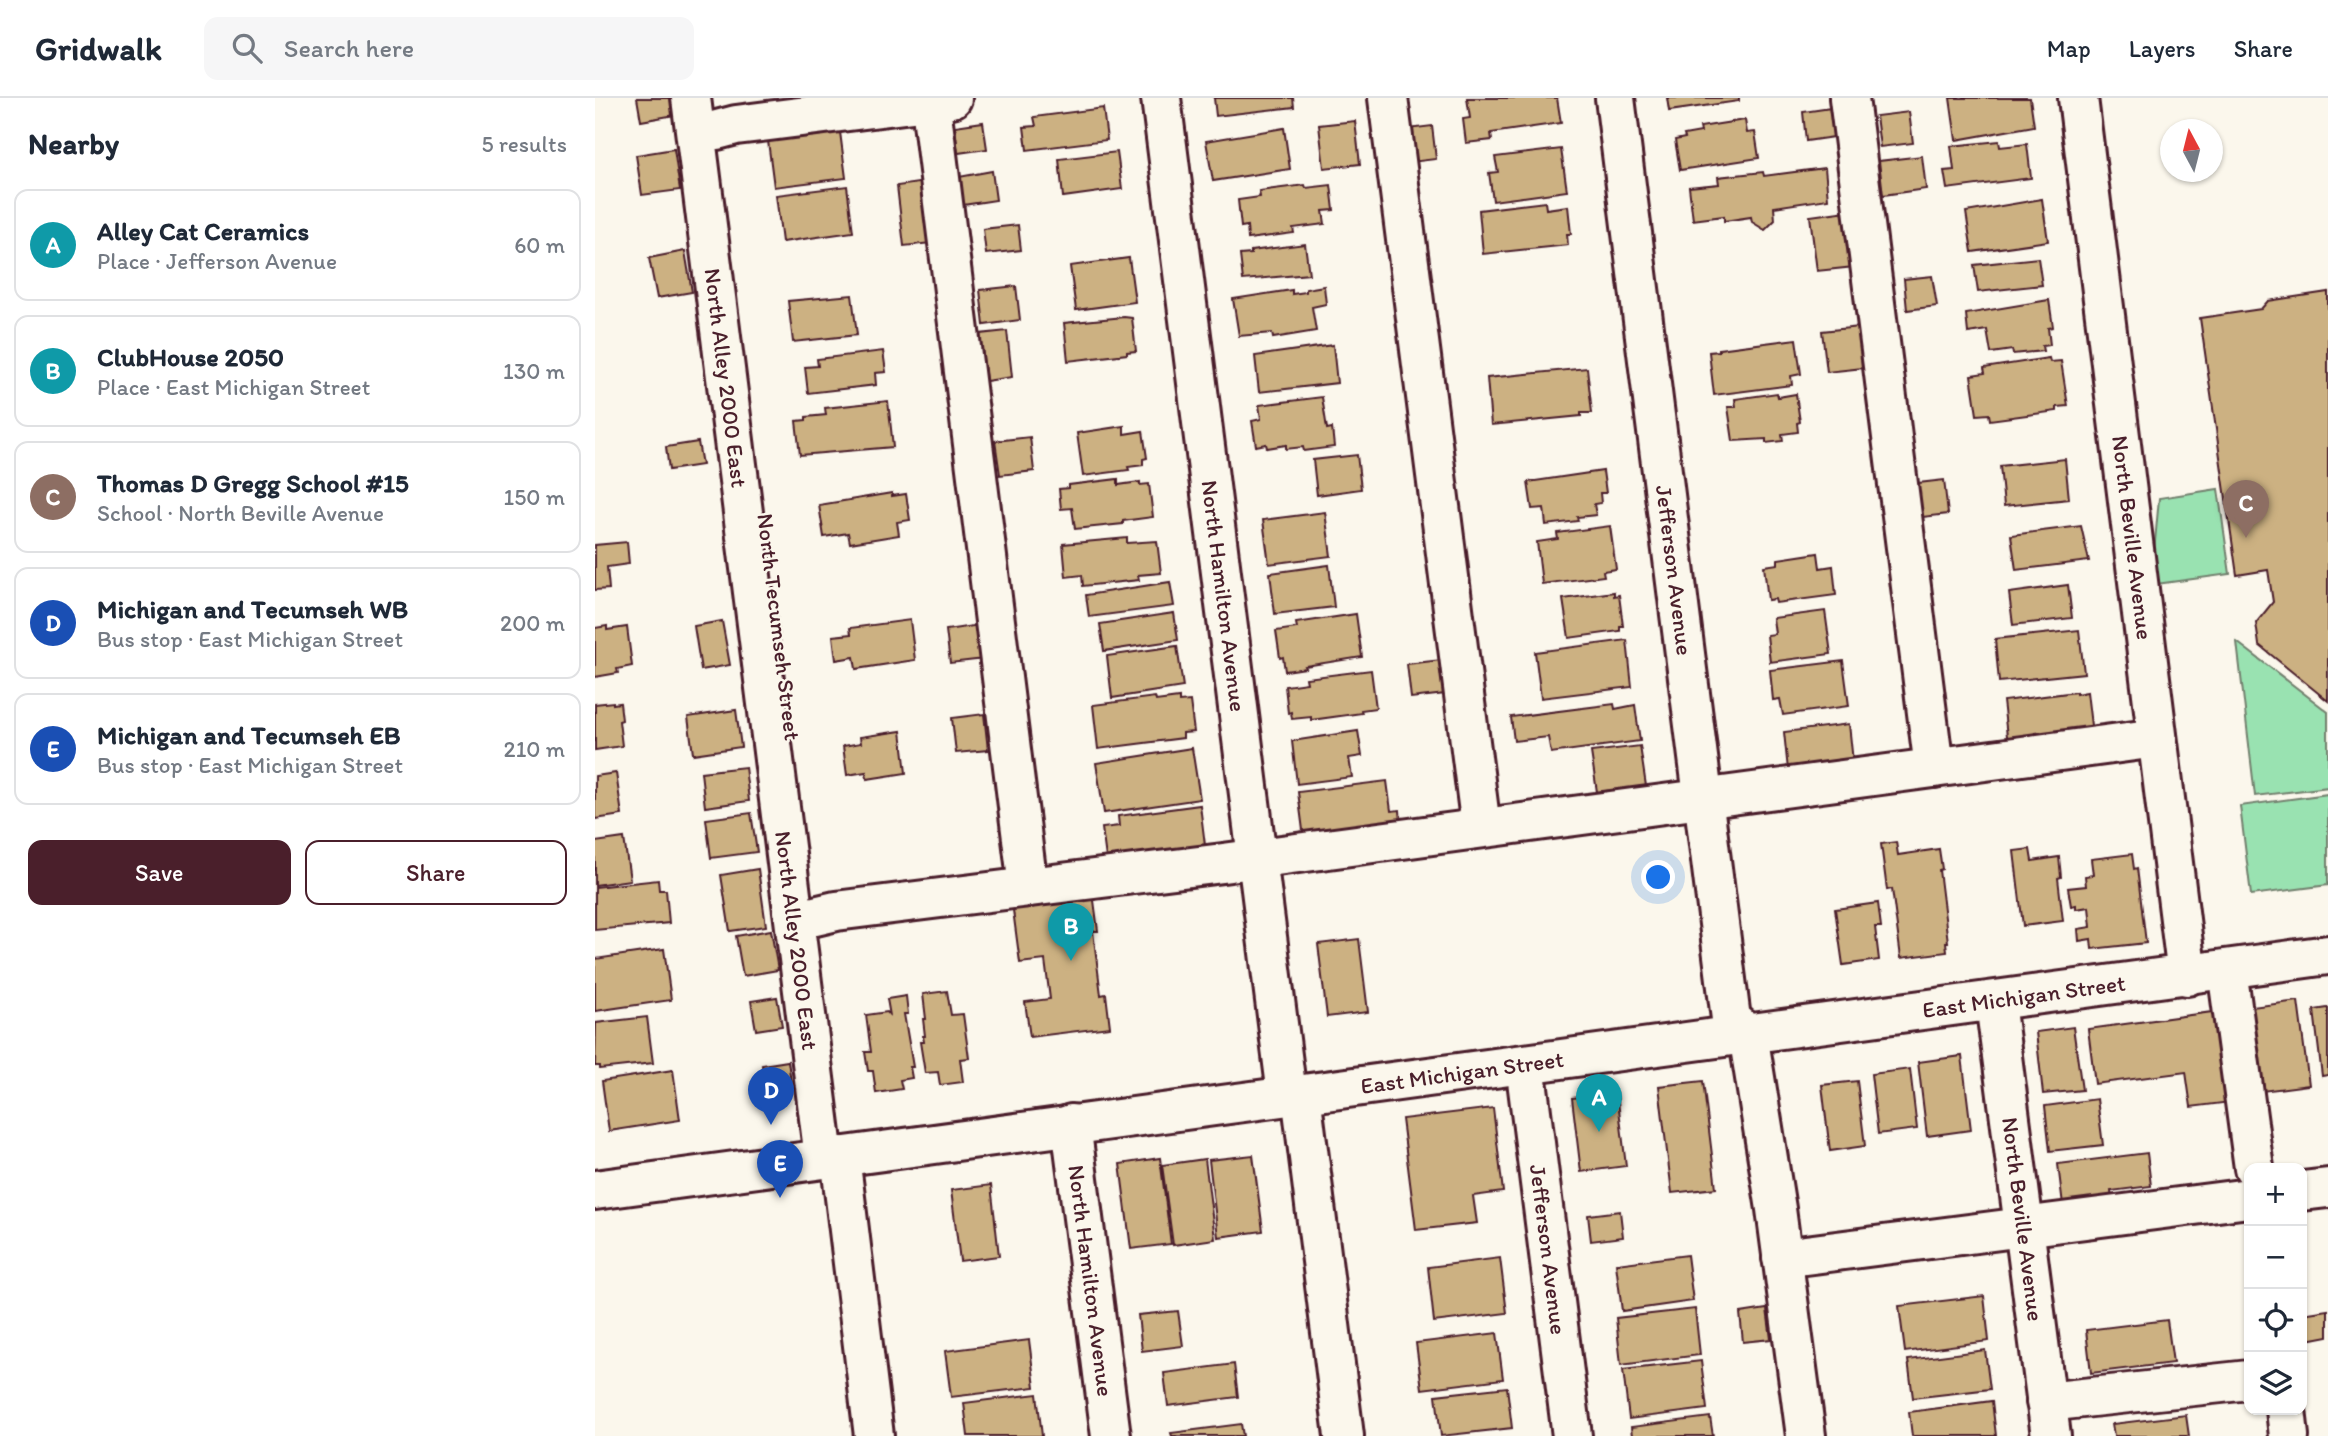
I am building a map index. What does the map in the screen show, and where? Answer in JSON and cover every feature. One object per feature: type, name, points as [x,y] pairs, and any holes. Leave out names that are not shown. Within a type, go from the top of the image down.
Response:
[{"type":"street","name":"North Alley 2000 East","points":[[691,98],[836,1156]]},
{"type":"street","name":"North Hamilton Avenue","points":[[1161,98],[1257,858],[1344,1436]]},
{"type":"street","points":[[1388,98],[1481,828]]},
{"type":"street","name":"Jefferson Avenue","points":[[1615,98],[1731,1019],[1748,1034]]},
{"type":"street","points":[[1849,98],[1934,768]]},
{"type":"street","name":"North Beville Avenue","points":[[2078,98],[2187,976]]},
{"type":"street","points":[[715,114],[736,125],[938,99],[1028,887]]},
{"type":"street","name":"North Tecumseh Street","points":[[715,114],[815,916],[836,1156]]},
{"type":"street","points":[[815,916],[836,911],[1257,858],[2157,738]]},
{"type":"street","name":"East Michigan Street","points":[[595,1190],[2328,955]]},
{"type":"street","points":[[2227,969],[2253,1163]]},
{"type":"street","name":"North Beville Avenue","points":[[1995,1002],[2048,1419]]},
{"type":"street","points":[[1748,1034],[1806,1436]]},
{"type":"street","name":"Jefferson Avenue","points":[[1525,1064],[1572,1436]]},
{"type":"street","name":"North Hamilton Avenue","points":[[1071,1124],[1111,1436]]},
{"type":"street","points":[[836,1156],[874,1436]]},
{"type":"street","points":[[2307,1190],[2328,1188]]},
{"type":"street","points":[[1782,1258],[2244,1199]]},
{"type":"street","points":[[2048,1419],[2244,1381]]},
{"type":"street","points":[[2287,1415],[2289,1436]]},
{"type":"green space","points":[[2218,489],[2230,574],[2156,584],[2154,553],[2159,498]]},
{"type":"green space","points":[[2237,642],[2328,712],[2328,787],[2255,796]]},
{"type":"green space","points":[[2328,794],[2328,885],[2251,895],[2240,806]]},
{"type":"building","points":[[637,98],[672,98],[675,115],[641,121]]},
{"type":"building","points":[[1214,98],[1293,98],[1294,107],[1216,116]]},
{"type":"building","points":[[1467,98],[1557,98],[1561,123],[1491,133],[1492,140],[1466,143],[1463,119],[1470,118]]},
{"type":"building","points":[[1667,98],[1739,98],[1739,101],[1669,111]]},
{"type":"building","points":[[1950,98],[2030,98],[2034,126],[1956,140]]},
{"type":"building","points":[[1838,107],[1841,136],[1806,141],[1803,112]]},
{"type":"building","points":[[1103,108],[1107,140],[1027,150],[1024,127],[1036,126],[1034,117]]},
{"type":"building","points":[[1909,112],[1913,143],[1880,147],[1876,116]]},
{"type":"building","points":[[1745,120],[1747,133],[1755,132],[1759,158],[1680,170],[1675,140],[1685,138],[1684,135],[1701,132],[1700,127]]},
{"type":"building","points":[[1355,121],[1360,164],[1324,168],[1319,125]]},
{"type":"building","points":[[983,122],[987,149],[958,153],[955,126]]},
{"type":"building","points":[[1432,126],[1436,159],[1403,163],[1399,130]]},
{"type":"building","points":[[1284,128],[1290,169],[1213,181],[1206,141]]},
{"type":"building","points":[[840,132],[846,178],[774,187],[768,141]]},
{"type":"building","points":[[1999,141],[2000,147],[2027,144],[2031,178],[1947,189],[1944,171],[1954,170],[1951,146]]},
{"type":"building","points":[[674,149],[680,190],[642,195],[636,155]]},
{"type":"building","points":[[1561,149],[1567,191],[1493,201],[1489,173],[1498,172],[1495,157]]},
{"type":"building","points":[[1117,152],[1122,189],[1063,197],[1059,159]]},
{"type":"building","points":[[1922,156],[1926,189],[1883,195],[1879,161]]},
{"type":"building","points":[[1825,168],[1828,199],[1774,207],[1775,220],[1765,230],[1752,222],[1751,217],[1724,221],[1724,216],[1693,220],[1689,187],[1719,184],[1718,177],[1763,172],[1764,176]]},
{"type":"building","points":[[992,171],[996,200],[963,205],[959,177]]},
{"type":"building","points":[[933,181],[940,242],[904,246],[897,186]]},
{"type":"building","points":[[1305,185],[1306,188],[1331,185],[1334,210],[1323,211],[1325,224],[1293,228],[1294,233],[1248,239],[1247,226],[1241,227],[1238,200],[1260,197],[1259,191]]},
{"type":"building","points":[[847,186],[853,232],[782,242],[776,195]]},
{"type":"building","points":[[2042,199],[2048,241],[1972,252],[1966,212]]},
{"type":"building","points":[[1545,202],[1546,209],[1568,206],[1571,234],[1567,234],[1568,245],[1483,254],[1479,210]]},
{"type":"building","points":[[1847,211],[1854,267],[1817,271],[1810,216]]},
{"type":"building","points":[[1018,225],[1021,250],[986,254],[983,229]]},
{"type":"building","points":[[1305,244],[1309,274],[1243,280],[1240,255],[1251,254],[1251,251]]},
{"type":"building","points":[[685,251],[692,292],[657,298],[649,258]]},
{"type":"building","points":[[1129,258],[1135,302],[1076,310],[1070,266]]},
{"type":"building","points":[[2038,258],[2042,285],[1978,292],[1974,265]]},
{"type":"building","points":[[1932,276],[1937,306],[1907,310],[1904,279]]},
{"type":"building","points":[[1016,286],[1020,320],[984,325],[980,290]]},
{"type":"building","points":[[1324,286],[1326,304],[1312,307],[1316,331],[1273,338],[1272,333],[1239,336],[1233,299],[1292,290],[1292,294],[1306,292],[1306,289]]},
{"type":"building","points":[[2328,292],[2328,701],[2259,645],[2256,623],[2273,602],[2268,570],[2237,575],[2200,318],[2261,309],[2268,301]]},
{"type":"building","points":[[852,295],[857,335],[793,342],[788,301]]},
{"type":"building","points":[[2049,300],[2053,327],[2048,328],[2050,345],[2042,346],[2043,351],[2013,354],[2012,350],[1991,353],[1987,330],[1968,333],[1966,314]]},
{"type":"building","points":[[1132,318],[1136,351],[1068,361],[1064,323]]},
{"type":"building","points":[[1859,327],[1863,368],[1827,372],[1822,331]]},
{"type":"building","points":[[1007,331],[1012,377],[986,381],[980,334]]},
{"type":"building","points":[[1796,339],[1801,374],[1791,376],[1792,385],[1714,395],[1709,352]]},
{"type":"building","points":[[1333,345],[1337,383],[1259,392],[1255,356]]},
{"type":"building","points":[[883,351],[886,372],[875,373],[876,385],[808,393],[805,367],[818,366],[817,359]]},
{"type":"building","points":[[2049,358],[2050,362],[2061,361],[2068,406],[2057,407],[2057,411],[1990,420],[1989,414],[1977,415],[1971,375],[1985,373],[1984,368]]},
{"type":"building","points":[[1587,368],[1592,413],[1491,425],[1487,378]]},
{"type":"building","points":[[1777,393],[1778,397],[1796,394],[1800,422],[1797,423],[1798,432],[1782,434],[1783,441],[1733,441],[1728,407],[1736,407],[1735,399]]},
{"type":"building","points":[[1322,397],[1327,429],[1332,428],[1334,447],[1304,451],[1303,447],[1286,449],[1286,445],[1267,448],[1266,444],[1256,446],[1252,421],[1261,419],[1259,405]]},
{"type":"building","points":[[888,401],[893,447],[800,455],[796,421],[826,415],[825,408]]},
{"type":"building","points":[[1124,426],[1124,434],[1143,431],[1147,458],[1143,459],[1143,465],[1128,467],[1129,470],[1083,476],[1077,433]]},
{"type":"building","points":[[1030,437],[1034,471],[1000,475],[995,441]]},
{"type":"building","points":[[698,442],[702,465],[669,470],[666,447]]},
{"type":"building","points":[[1357,455],[1361,489],[1317,495],[1313,460]]},
{"type":"building","points":[[2065,459],[2069,499],[2004,506],[2000,466]]},
{"type":"building","points":[[1603,471],[1606,493],[1600,493],[1601,503],[1594,504],[1596,515],[1577,517],[1578,521],[1546,525],[1544,508],[1532,509],[1528,482]]},
{"type":"building","points":[[1118,479],[1118,485],[1140,482],[1140,485],[1149,484],[1153,517],[1123,521],[1123,524],[1075,529],[1072,508],[1061,509],[1059,489],[1069,488],[1069,485]]},
{"type":"building","points":[[1944,480],[1948,514],[1914,518],[1910,484]]},
{"type":"building","points":[[892,493],[892,496],[906,494],[910,520],[897,522],[899,535],[850,543],[848,533],[824,537],[819,505]]},
{"type":"building","points":[[1325,512],[1331,556],[1269,564],[1263,520]]},
{"type":"building","points":[[1610,526],[1616,569],[1603,571],[1604,576],[1542,584],[1537,542],[1558,539],[1557,533]]},
{"type":"building","points":[[2081,526],[2089,561],[2016,570],[2011,535]]},
{"type":"building","points":[[1127,538],[1127,543],[1157,541],[1161,573],[1138,575],[1139,580],[1083,586],[1082,575],[1066,577],[1063,544]]},
{"type":"building","points":[[627,542],[629,564],[607,567],[609,589],[595,590],[595,545]]},
{"type":"building","points":[[1818,553],[1820,568],[1833,566],[1836,595],[1776,603],[1775,599],[1768,600],[1764,566],[1778,564],[1778,559]]},
{"type":"building","points":[[1329,565],[1334,607],[1275,614],[1270,573]]},
{"type":"building","points":[[1170,582],[1174,606],[1089,617],[1086,595]]},
{"type":"building","points":[[2068,585],[2072,618],[2013,625],[2009,593]]},
{"type":"building","points":[[1614,592],[1614,596],[1619,595],[1623,626],[1620,626],[1620,631],[1569,638],[1563,599]]},
{"type":"building","points":[[1825,611],[1831,654],[1770,662],[1767,635],[1775,634],[1773,618]]},
{"type":"building","points":[[1174,613],[1178,640],[1104,651],[1100,624]]},
{"type":"building","points":[[1356,614],[1362,657],[1285,671],[1276,631],[1297,628],[1296,623]]},
{"type":"building","points":[[910,620],[915,660],[856,669],[854,657],[836,660],[833,636],[851,634],[850,628]]},
{"type":"building","points":[[722,621],[730,665],[701,670],[694,626]]},
{"type":"building","points":[[980,625],[984,659],[950,663],[946,630]]},
{"type":"building","points":[[607,626],[607,630],[627,627],[632,666],[617,669],[618,673],[595,677],[595,628]]},
{"type":"building","points":[[2079,630],[2084,673],[1999,682],[1995,639]]},
{"type":"building","points":[[1627,640],[1632,687],[1541,698],[1535,652]]},
{"type":"building","points":[[1177,646],[1183,687],[1112,698],[1107,656]]},
{"type":"building","points":[[1441,660],[1445,694],[1411,698],[1407,664]]},
{"type":"building","points":[[1843,661],[1849,706],[1783,715],[1780,699],[1773,700],[1770,670]]},
{"type":"building","points":[[1371,670],[1376,708],[1361,710],[1362,713],[1311,720],[1311,717],[1292,719],[1291,712],[1288,713],[1285,686],[1307,683],[1306,678]]},
{"type":"building","points":[[2087,692],[2092,734],[2008,745],[2003,701]]},
{"type":"building","points":[[1155,697],[1156,701],[1179,698],[1179,702],[1190,701],[1194,732],[1183,733],[1183,738],[1098,749],[1093,705]]},
{"type":"building","points":[[620,703],[622,746],[595,750],[595,704]]},
{"type":"building","points":[[1614,704],[1615,709],[1635,705],[1640,741],[1551,753],[1548,737],[1514,741],[1511,717]]},
{"type":"building","points":[[736,710],[741,747],[693,754],[688,717]]},
{"type":"building","points":[[984,714],[988,750],[956,753],[952,718]]},
{"type":"building","points":[[1849,724],[1853,762],[1788,770],[1784,732]]},
{"type":"building","points":[[901,731],[906,773],[867,779],[866,772],[847,775],[843,746],[861,743],[860,737]]},
{"type":"building","points":[[1358,731],[1362,756],[1349,758],[1352,777],[1297,784],[1292,741]]},
{"type":"building","points":[[1640,746],[1646,786],[1597,792],[1591,752]]},
{"type":"building","points":[[1192,748],[1200,799],[1104,813],[1096,763]]},
{"type":"building","points":[[745,767],[749,801],[705,807],[701,772]]},
{"type":"building","points":[[616,773],[622,815],[595,819],[595,776]]},
{"type":"building","points":[[1387,781],[1391,811],[1400,810],[1401,824],[1304,838],[1298,792]]},
{"type":"building","points":[[1200,805],[1206,853],[1106,858],[1102,828],[1119,826],[1118,816]]},
{"type":"building","points":[[751,813],[757,852],[711,858],[706,819]]},
{"type":"building","points":[[624,838],[630,880],[595,885],[595,842]]},
{"type":"building","points":[[1896,842],[1898,855],[1939,849],[1947,952],[1901,958],[1892,889],[1887,890],[1881,844]]},
{"type":"building","points":[[2030,849],[2032,861],[2059,857],[2061,877],[2058,878],[2063,921],[2023,926],[2014,851]]},
{"type":"building","points":[[2132,854],[2134,869],[2137,868],[2146,943],[2092,949],[2091,939],[2079,941],[2078,929],[2091,927],[2089,907],[2076,909],[2076,905],[2071,906],[2068,888],[2086,886],[2085,876],[2093,875],[2091,859]]},
{"type":"building","points":[[758,869],[766,926],[730,931],[721,875]]},
{"type":"building","points":[[658,880],[659,890],[666,890],[669,923],[595,930],[595,887]]},
{"type":"building","points":[[1092,885],[1098,931],[1093,931],[1101,995],[1106,994],[1110,1027],[1030,1037],[1025,1002],[1050,999],[1045,960],[1020,963],[1011,895]]},
{"type":"building","points":[[1878,903],[1881,927],[1875,927],[1879,960],[1843,965],[1835,909]]},
{"type":"building","points":[[771,930],[778,970],[743,976],[736,936]]},
{"type":"building","points":[[1359,939],[1368,1012],[1327,1017],[1318,944]]},
{"type":"building","points":[[664,949],[671,1000],[595,1011],[595,959]]},
{"type":"building","points":[[947,991],[951,1015],[963,1014],[969,1058],[960,1059],[963,1082],[940,1085],[938,1072],[925,1073],[920,1042],[924,1042],[925,1036],[923,994]]},
{"type":"building","points":[[906,996],[908,1014],[904,1014],[913,1067],[910,1067],[912,1078],[900,1080],[902,1089],[876,1093],[873,1071],[868,1071],[865,1052],[871,1052],[866,1015],[887,1012],[890,1016],[887,999]]},
{"type":"building","points":[[777,997],[782,1026],[756,1030],[751,1001]]},
{"type":"building","points":[[2298,1001],[2309,1085],[2254,1092],[2244,1008]]},
{"type":"building","points":[[2328,1008],[2328,1075],[2322,1076],[2314,1010]]},
{"type":"building","points":[[2227,1010],[2239,1101],[2191,1107],[2186,1072],[2095,1084],[2088,1029]]},
{"type":"building","points":[[647,1017],[653,1063],[600,1069],[600,1066],[595,1066],[596,1023]]},
{"type":"building","points":[[2073,1027],[2082,1090],[2043,1094],[2036,1032]]},
{"type":"building","points":[[1962,1056],[1971,1130],[1927,1136],[1918,1062]]},
{"type":"building","points":[[788,1061],[792,1089],[766,1093],[762,1065]]},
{"type":"building","points":[[1910,1069],[1917,1129],[1878,1134],[1871,1074]]},
{"type":"building","points":[[673,1070],[680,1120],[609,1131],[602,1081]]},
{"type":"building","points":[[1703,1081],[1716,1188],[1672,1193],[1659,1086]]},
{"type":"building","points":[[1857,1081],[1865,1146],[1830,1151],[1822,1085]]},
{"type":"building","points":[[1617,1093],[1626,1166],[1581,1172],[1572,1098]]},
{"type":"building","points":[[2097,1099],[2103,1145],[2050,1151],[2045,1106]]},
{"type":"building","points":[[1493,1108],[1503,1192],[1473,1196],[1477,1223],[1416,1230],[1402,1119]]},
{"type":"building","points":[[2147,1153],[2151,1186],[2111,1191],[2113,1207],[2064,1213],[2058,1164]]},
{"type":"building","points":[[1253,1155],[1263,1231],[1218,1237],[1209,1160]]},
{"type":"building","points":[[1160,1158],[1171,1244],[1131,1249],[1120,1164]]},
{"type":"building","points":[[1205,1159],[1215,1239],[1173,1245],[1162,1165]]},
{"type":"building","points":[[991,1185],[999,1256],[960,1261],[951,1190]]},
{"type":"building","points":[[1620,1211],[1623,1237],[1591,1241],[1588,1215]]},
{"type":"building","points":[[1687,1255],[1693,1301],[1622,1311],[1616,1264]]},
{"type":"building","points":[[1500,1258],[1507,1313],[1434,1322],[1428,1267]]},
{"type":"building","points":[[1984,1296],[1989,1341],[1905,1352],[1899,1306]]},
{"type":"building","points":[[1695,1309],[1700,1355],[1621,1365],[1616,1318]]},
{"type":"building","points":[[1767,1309],[1771,1339],[1743,1342],[1740,1313]]},
{"type":"building","points":[[2328,1310],[2328,1336],[2307,1340],[2307,1313]]},
{"type":"building","points":[[1178,1311],[1183,1346],[1142,1351],[1138,1315]]},
{"type":"building","points":[[2167,1320],[2173,1363],[2091,1373],[2086,1330]]},
{"type":"building","points":[[1497,1333],[1503,1379],[1422,1389],[1416,1343]]},
{"type":"building","points":[[1029,1340],[1035,1387],[951,1397],[945,1351]]},
{"type":"building","points":[[1985,1350],[1990,1389],[1913,1398],[1908,1360]]},
{"type":"building","points":[[1701,1361],[1707,1409],[1629,1419],[1623,1370]]},
{"type":"building","points":[[1234,1364],[1238,1397],[1168,1406],[1164,1373]]},
{"type":"building","points":[[1507,1387],[1512,1428],[1441,1436],[1436,1395]]},
{"type":"building","points":[[1037,1394],[1042,1436],[968,1436],[964,1403]]},
{"type":"building","points":[[1992,1401],[1996,1436],[1912,1436],[1909,1412]]},
{"type":"building","points":[[2186,1415],[2189,1436],[2114,1436],[2112,1424]]},
{"type":"building","points":[[1710,1417],[1713,1436],[1632,1436],[1631,1427]]},
{"type":"building","points":[[1241,1424],[1243,1436],[1172,1436],[1171,1433]]},
{"type":"place","name":"Thomas D Gregg School #15","points":[[2246,538]]},
{"type":"place","name":"ClubHouse 2050","points":[[1071,961]]},
{"type":"place","name":"Michigan and Tecumseh WB","points":[[771,1125]]},
{"type":"place","name":"Alley Cat Ceramics","points":[[1599,1132]]},
{"type":"place","name":"Michigan and Tecumseh EB","points":[[780,1198]]}]
